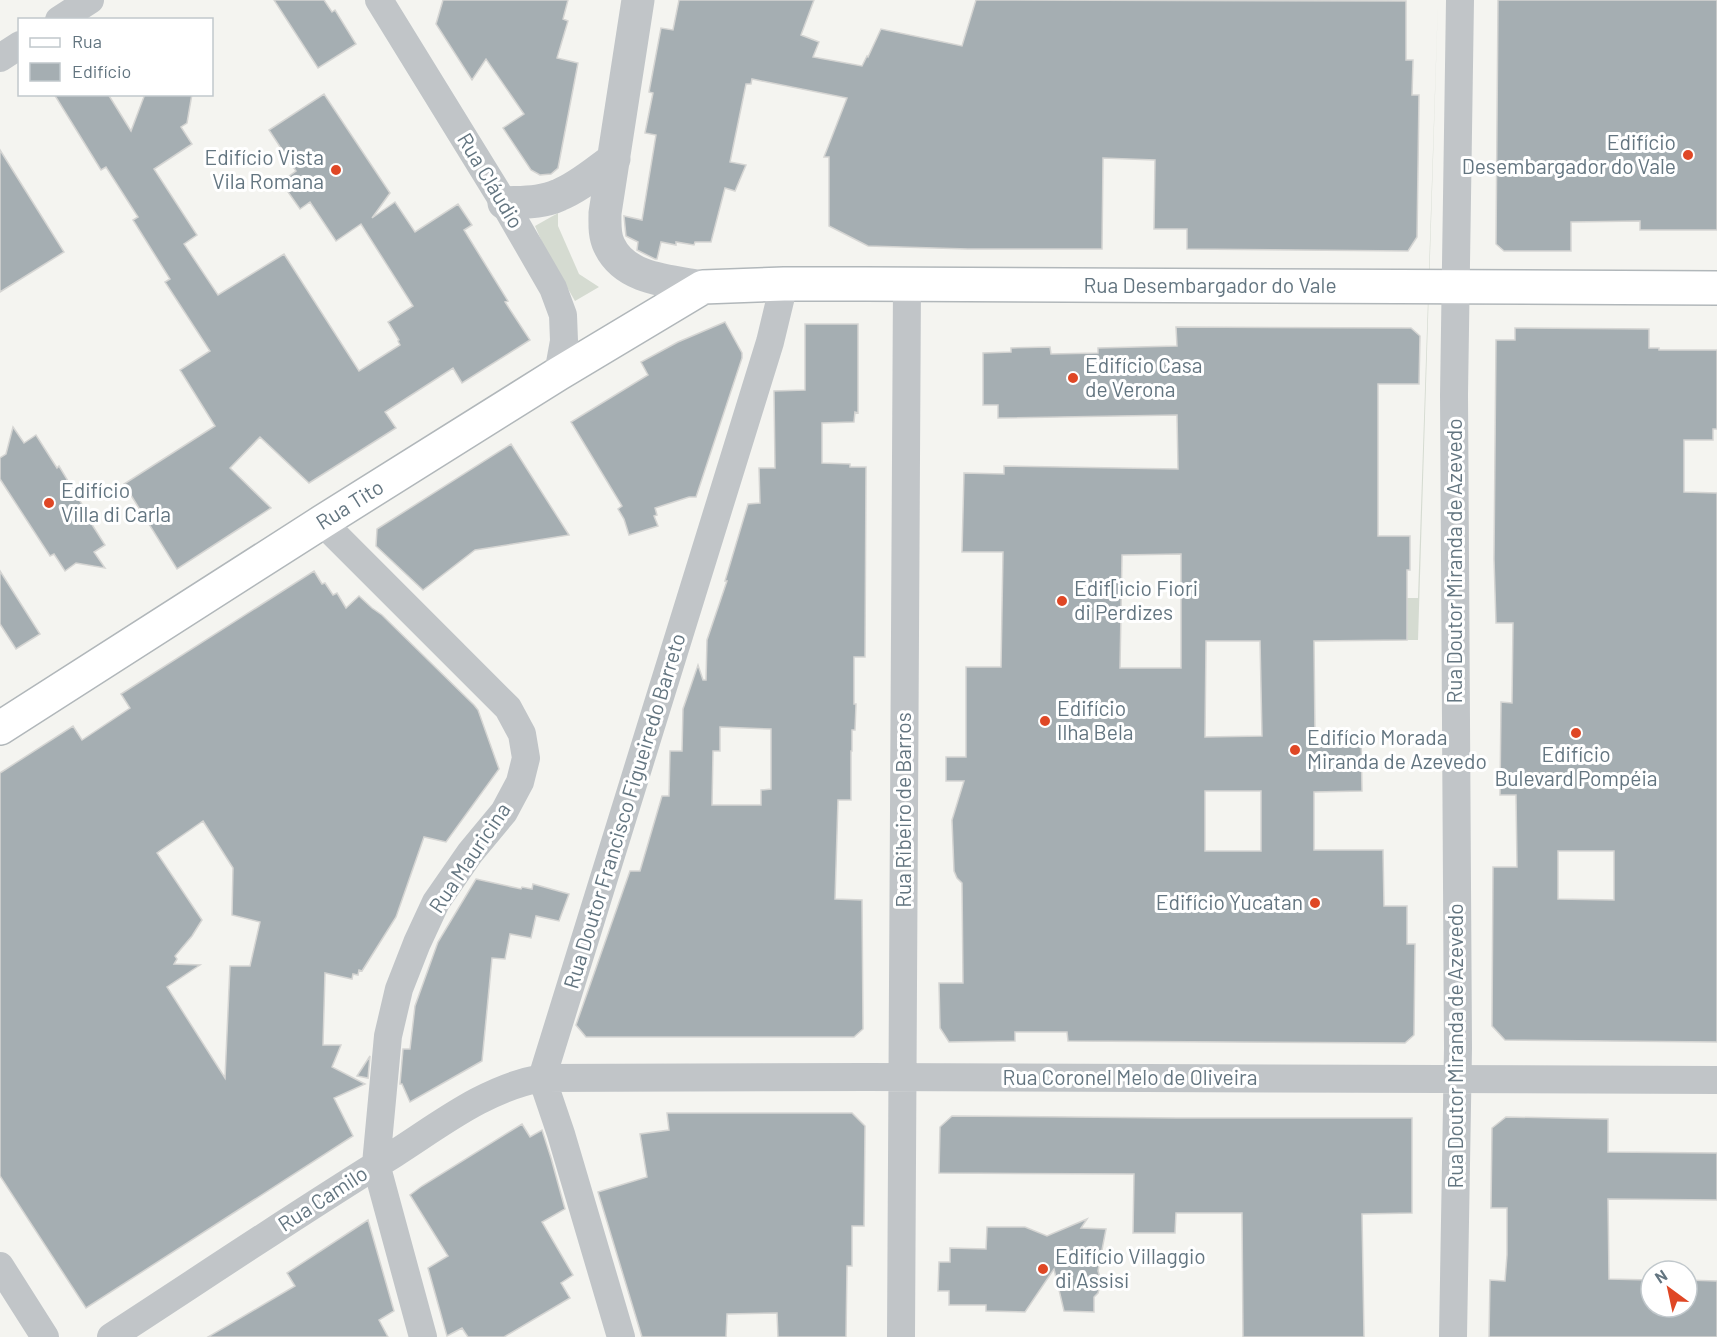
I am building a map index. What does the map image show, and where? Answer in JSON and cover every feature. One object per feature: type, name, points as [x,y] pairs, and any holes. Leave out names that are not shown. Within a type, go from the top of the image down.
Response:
[{"type":"main road","name":"Rua Desembargador do Vale","points":[[703,287],[784,284],[908,284],[1717,288]]},
{"type":"main road","name":"Rua Tito","points":[[0,728],[322,522],[558,374],[703,287]]},
{"type":"street","points":[[63,18],[90,0]]},
{"type":"street","name":"Rua Cláudio","points":[[379,0],[504,203],[553,288],[563,315],[564,341],[558,374]]},
{"type":"street","points":[[638,0],[604,213],[608,243],[617,259],[632,270],[651,277],[703,287]]},
{"type":"street","name":"Rua Doutor Miranda de Azevedo","points":[[1453,1337],[1457,1079],[1454,395],[1460,0]]},
{"type":"street","points":[[0,58],[18,46]]},
{"type":"street","points":[[504,203],[534,202],[559,196],[614,159]]},
{"type":"street","name":"Rua Doutor Francisco Figueiredo Barreto","points":[[542,1078],[766,353],[784,284]]},
{"type":"street","name":"Rua Ribeiro de Barros","points":[[901,1337],[908,284]]},
{"type":"street","name":"Rua Mauricina","points":[[322,522],[508,708],[522,734],[526,758],[520,782],[504,813],[470,853],[436,902],[399,989],[388,1035],[376,1164],[423,1337]]},
{"type":"street","points":[[542,1078],[561,1134],[621,1337]]},
{"type":"street","name":"Rua Coronel Melo de Oliveira","points":[[542,1078],[1717,1080]]},
{"type":"street","name":"Rua Camilo","points":[[111,1337],[376,1164],[484,1097],[513,1085],[542,1078]]},
{"type":"street","points":[[0,1266],[45,1337]]},
{"type":"shaded area","points":[[1438,0],[1418,640],[1407,640],[1407,598],[1418,598]]},
{"type":"shaded area","points":[[558,213],[558,226],[579,274],[599,287],[575,301],[545,249],[535,226]]},
{"type":"building","points":[[274,0],[324,0],[332,12],[335,10],[356,44],[318,68]]},
{"type":"building","points":[[443,0],[568,0],[563,19],[568,21],[557,58],[578,63],[558,168],[551,174],[540,175],[531,170],[503,128],[524,114],[486,59],[472,80],[436,24]]},
{"type":"building","points":[[679,0],[814,0],[801,35],[819,42],[813,57],[862,66],[881,29],[962,46],[976,0],[1406,1],[1406,60],[1413,60],[1412,95],[1419,95],[1417,237],[1408,251],[1187,249],[1187,229],[1154,229],[1155,160],[1103,158],[1102,249],[868,246],[829,226],[829,157],[824,157],[847,98],[752,79],[751,84],[746,84],[730,162],[746,165],[735,191],[725,188],[711,242],[695,242],[694,245],[676,242],[676,245],[661,242],[657,259],[655,259],[637,250],[638,242],[626,236],[624,216],[642,220],[656,135],[645,133],[653,93],[649,92],[661,28],[673,30]]},
{"type":"building","points":[[1498,0],[1717,0],[1717,230],[1640,230],[1640,221],[1571,222],[1571,251],[1504,251],[1496,244]]},
{"type":"building","points":[[324,94],[390,193],[372,218],[395,202],[415,232],[458,204],[472,225],[464,230],[508,301],[505,302],[530,340],[462,383],[453,368],[385,412],[396,428],[309,483],[260,437],[230,468],[271,508],[177,569],[124,484],[215,426],[180,370],[210,351],[165,282],[170,279],[133,220],[138,217],[106,167],[101,170],[55,96],[109,96],[131,131],[144,96],[192,96],[187,123],[181,127],[192,144],[154,169],[197,235],[184,244],[218,295],[284,254],[359,371],[400,345],[388,322],[413,306],[361,224],[336,241],[310,202],[300,209],[281,182],[296,171],[269,130]]},
{"type":"building","points":[[0,150],[64,252],[0,292]]},
{"type":"building","points":[[725,322],[742,353],[742,358],[696,497],[689,497],[655,508],[657,515],[654,516],[658,526],[629,535],[618,509],[622,506],[571,422],[648,375],[641,362],[678,342]]},
{"type":"building","points":[[805,324],[858,324],[858,413],[855,412],[854,422],[822,423],[822,463],[866,467],[865,657],[854,657],[854,704],[856,704],[855,730],[852,730],[851,800],[838,800],[835,899],[862,900],[863,1029],[854,1037],[586,1037],[576,1025],[630,871],[640,871],[662,796],[669,796],[670,751],[682,751],[683,709],[698,665],[703,680],[706,680],[707,640],[727,581],[725,581],[748,504],[760,503],[759,468],[775,468],[774,391],[805,390]],"holes":[[[720,727],[771,729],[771,789],[761,790],[761,805],[712,805],[713,751],[720,751]]]},
{"type":"building","points":[[1176,327],[1411,328],[1420,336],[1419,384],[1378,384],[1378,536],[1410,536],[1410,570],[1407,570],[1407,640],[1314,641],[1315,736],[1361,736],[1362,791],[1314,792],[1314,850],[1383,850],[1384,906],[1407,906],[1407,944],[1415,944],[1414,1035],[1405,1043],[1068,1041],[1067,1032],[1015,1032],[1015,1041],[949,1042],[940,1028],[939,983],[963,983],[962,883],[954,871],[952,820],[964,781],[946,781],[946,757],[966,757],[966,667],[1001,667],[1003,552],[962,552],[964,473],[1004,474],[1004,466],[1178,469],[1177,415],[998,418],[998,405],[983,405],[983,353],[1011,352],[1011,348],[1050,347],[1051,354],[1098,353],[1098,348],[1177,346]],"holes":[[[1181,554],[1181,668],[1120,668],[1122,555]],[[1206,641],[1260,641],[1262,736],[1205,737]],[[1205,791],[1261,791],[1261,851],[1205,851]]]},
{"type":"building","points":[[1515,328],[1649,329],[1649,348],[1717,350],[1717,429],[1713,429],[1713,440],[1684,440],[1684,492],[1717,493],[1717,1042],[1505,1040],[1492,1026],[1493,867],[1517,867],[1516,795],[1500,795],[1501,702],[1512,703],[1513,623],[1496,623],[1494,559],[1496,340],[1515,340]],"holes":[[[1558,851],[1614,851],[1614,900],[1558,899]]]},
{"type":"building","name":"Edifício Villa di Carla","points":[[13,427],[24,443],[36,435],[57,468],[59,466],[105,545],[94,552],[105,568],[76,563],[65,571],[54,554],[50,556],[0,479],[0,458],[6,454]]},
{"type":"building","points":[[511,444],[569,535],[475,550],[423,590],[376,546],[377,529]]},
{"type":"building","points":[[0,571],[40,634],[16,649],[0,624]]},
{"type":"building","points":[[314,571],[333,595],[337,593],[346,608],[359,596],[382,615],[474,705],[478,710],[499,769],[446,842],[424,837],[396,917],[362,971],[359,970],[358,975],[353,974],[352,979],[325,973],[323,1045],[341,1045],[332,1067],[365,1084],[334,1098],[353,1136],[86,1308],[0,1176],[0,773],[73,726],[82,740],[130,708],[121,694]],"holes":[[[203,821],[233,868],[232,915],[260,922],[250,966],[230,966],[225,1078],[167,987],[200,965],[174,964],[177,959],[175,956],[202,920],[157,853]]]},
{"type":"building","points":[[476,879],[521,889],[522,887],[532,889],[533,884],[569,894],[559,921],[536,916],[531,938],[510,934],[505,959],[492,958],[482,1061],[410,1102],[400,1084],[403,1049],[410,1049],[415,1006],[438,942]]},
{"type":"building","points":[[370,1056],[368,1078],[357,1076]]},
{"type":"building","points":[[667,1113],[852,1113],[865,1126],[864,1226],[852,1226],[852,1266],[847,1266],[846,1337],[778,1337],[777,1313],[727,1314],[726,1337],[642,1337],[598,1192],[647,1177],[640,1134],[669,1130]]},
{"type":"building","points":[[952,1116],[1412,1118],[1412,1213],[1362,1214],[1364,1337],[1243,1337],[1242,1213],[1176,1213],[1175,1233],[1133,1233],[1134,1174],[939,1173],[940,1127]]},
{"type":"building","points":[[1506,1117],[1608,1119],[1608,1152],[1717,1153],[1717,1200],[1608,1199],[1609,1279],[1639,1280],[1639,1319],[1699,1319],[1699,1280],[1717,1281],[1717,1337],[1489,1337],[1490,1280],[1505,1281],[1507,1255],[1507,1208],[1491,1208],[1492,1128]]},
{"type":"building","points":[[522,1124],[530,1137],[542,1130],[551,1158],[565,1209],[542,1222],[573,1275],[561,1283],[570,1298],[504,1337],[468,1337],[462,1328],[447,1336],[428,1268],[448,1256],[410,1195]]},
{"type":"building","name":"Edifício Villaggio di Assisi","points":[[1087,1219],[1081,1228],[1106,1229],[1098,1271],[1101,1281],[1098,1293],[1094,1297],[1094,1312],[1064,1311],[1054,1269],[1025,1312],[986,1311],[986,1305],[949,1305],[949,1291],[938,1291],[939,1262],[950,1262],[950,1248],[986,1249],[987,1227],[1025,1227],[1047,1236]]},
{"type":"building","points":[[368,1220],[394,1311],[379,1320],[388,1337],[208,1337],[295,1286],[287,1273]]},
{"type":"place","name":"Edifício Desembargador do Vale","points":[[1688,155]]},
{"type":"place","name":"Edifício Vista Vila Romana","points":[[336,170]]},
{"type":"place","name":"Edifício Casa de Verona","points":[[1073,378]]},
{"type":"place","name":"Edifício Villa di Carla","points":[[49,503]]},
{"type":"place","name":"Edif[icio Fiori di Perdizes","points":[[1062,601]]},
{"type":"place","name":"Edifício Ilha Bela","points":[[1045,721]]},
{"type":"place","name":"Edifício Bulevard Pompéia","points":[[1576,733]]},
{"type":"place","name":"Edifício Morada Miranda de Azevedo","points":[[1295,750]]},
{"type":"place","name":"Edifício Yucatan","points":[[1315,903]]},
{"type":"place","name":"Edifício Villaggio di Assisi","points":[[1043,1269]]}]
